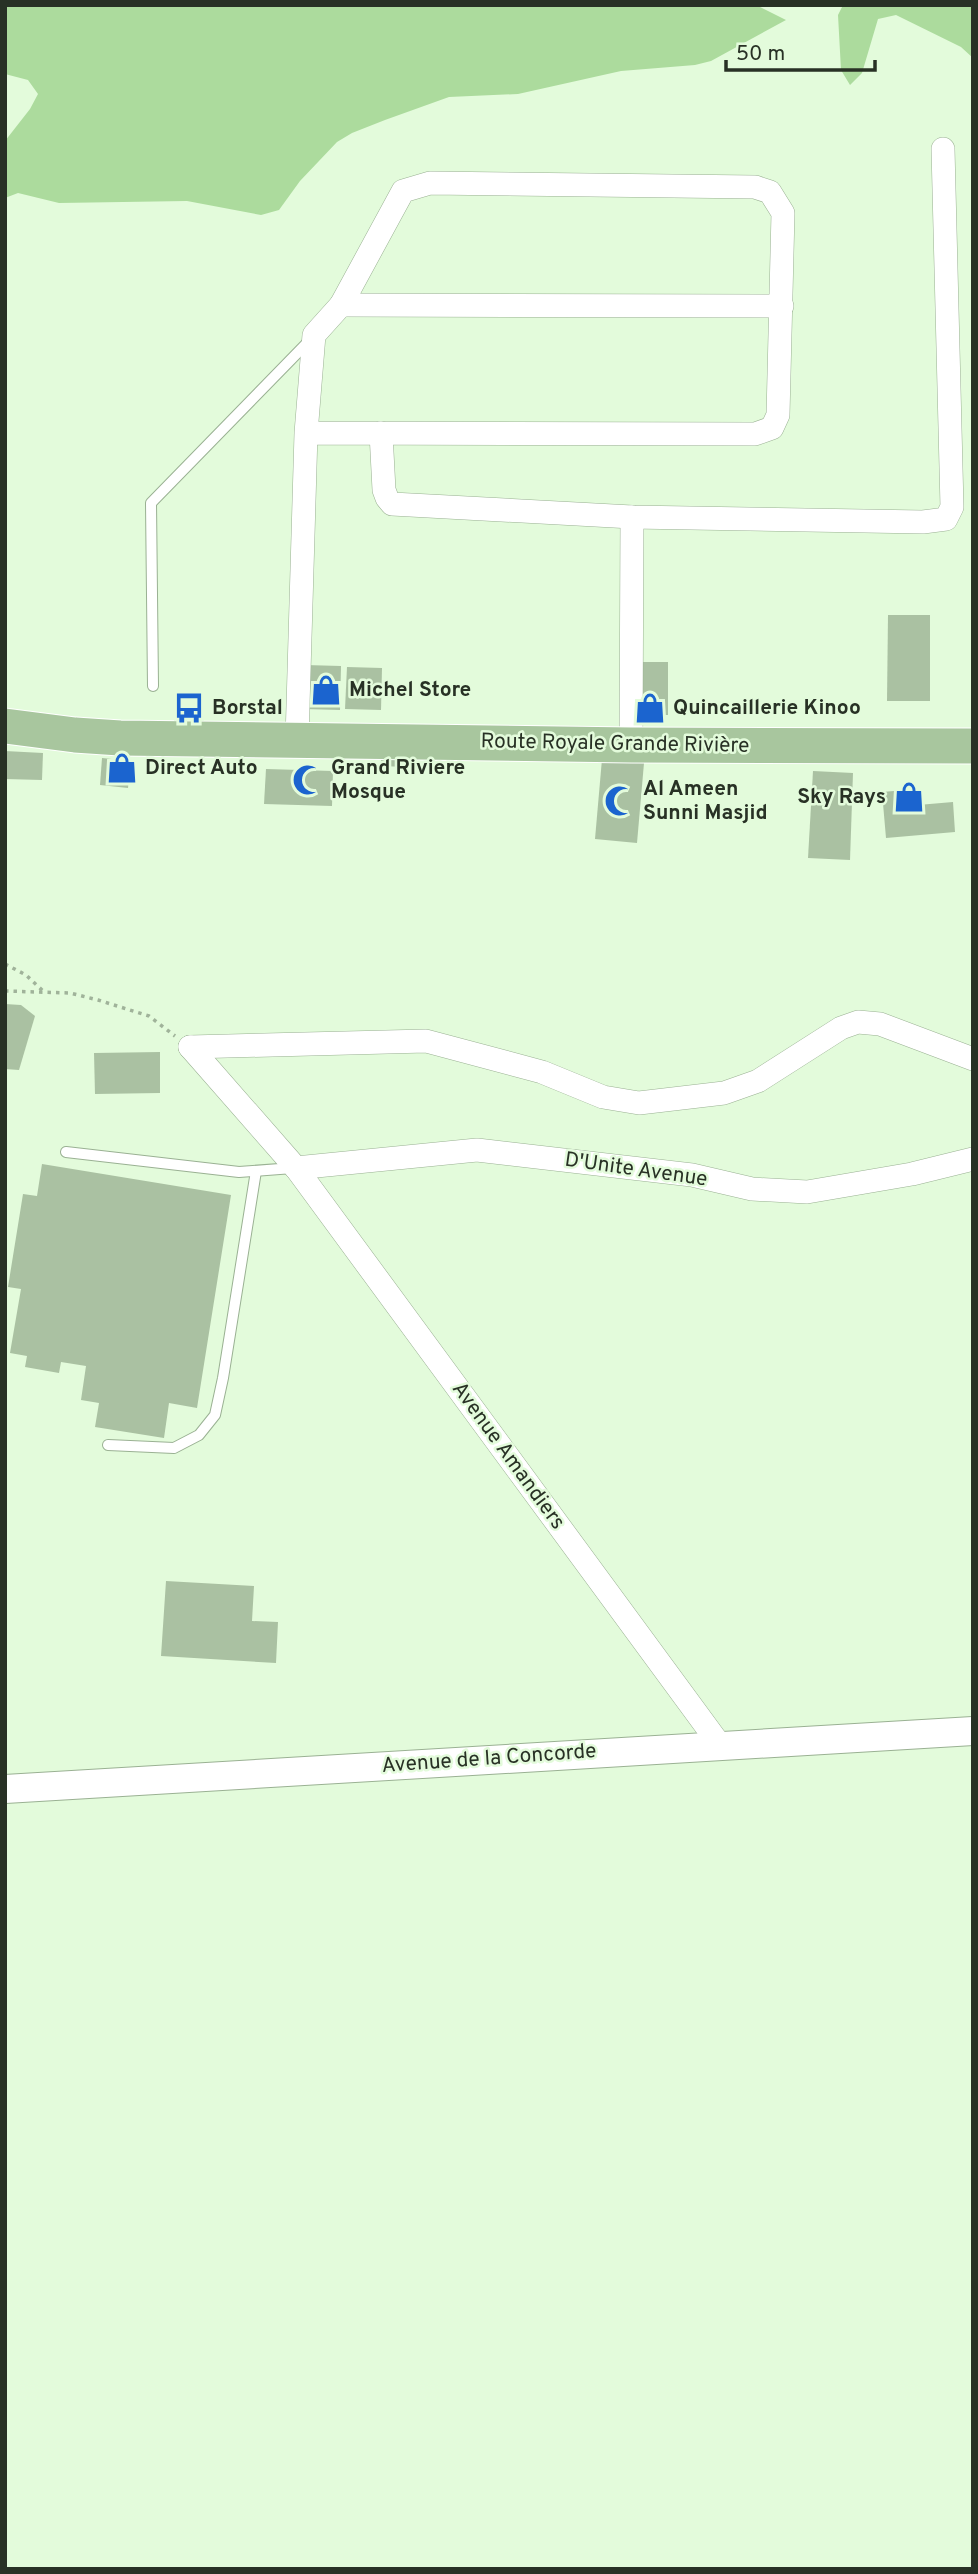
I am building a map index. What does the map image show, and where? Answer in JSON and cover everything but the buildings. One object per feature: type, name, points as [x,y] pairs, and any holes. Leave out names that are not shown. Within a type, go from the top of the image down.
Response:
[{"type":"main road","name":"Route Royale Grande Rivière","points":[[5,726],[109,737],[631,745],[973,746]]},
{"type":"street","points":[[382,433],[384,490],[392,504],[632,517],[923,522],[946,519],[952,507],[943,149]]},
{"type":"street","points":[[297,740],[306,433],[314,335],[341,305],[403,191],[430,183],[763,188],[770,192],[783,213],[778,415],[772,428],[755,434],[306,433]]},
{"type":"street","points":[[341,305],[782,306]]},
{"type":"street","points":[[631,745],[632,517]]},
{"type":"street","points":[[190,1047],[426,1041],[542,1072],[603,1097],[639,1103],[724,1093],[758,1081],[841,1028],[858,1022],[880,1024],[973,1059]]},
{"type":"street","name":"Avenue Amandiers","points":[[190,1047],[296,1168],[720,1745]]},
{"type":"street","name":"D'Unite Avenue","points":[[296,1168],[477,1150],[692,1175],[752,1189],[807,1192],[912,1174],[973,1159]]},
{"type":"street","name":"Avenue de la Concorde","points":[[5,1788],[973,1731]]},
{"type":"lane","points":[[153,686],[151,503],[314,335]]},
{"type":"lane","points":[[66,1153],[239,1172],[296,1168]]},
{"type":"lane","points":[[108,1445],[174,1448],[199,1435],[215,1415],[256,1171]]},
{"type":"path","points":[[5,964],[26,975],[45,992]]},
{"type":"path","points":[[5,991],[70,993],[149,1016],[190,1047]]},
{"type":"green space","points":[[5,5],[756,5],[786,20],[711,61],[695,65],[621,71],[518,94],[449,97],[385,120],[337,142],[300,181],[279,210],[261,215],[187,201],[59,203],[18,193],[5,198],[5,141],[38,94],[28,80],[5,74]]},
{"type":"green space","points":[[843,5],[973,5],[973,58],[961,47],[896,15],[878,19],[862,73],[850,85],[841,70],[838,15]]},
{"type":"place","name":"Michel Store","points":[[326,690]]},
{"type":"place","name":"Borstal","points":[[189,708]]},
{"type":"place","name":"Quincaillerie Kinoo","points":[[650,708]]},
{"type":"place","name":"Direct Auto","points":[[122,768]]},
{"type":"place","name":"Grand Riviere Mosque","points":[[308,780]]},
{"type":"place","name":"Sky Rays","points":[[909,797]]},
{"type":"place","name":"Al Ameen Sunni Masjid","points":[[620,801]]}]
